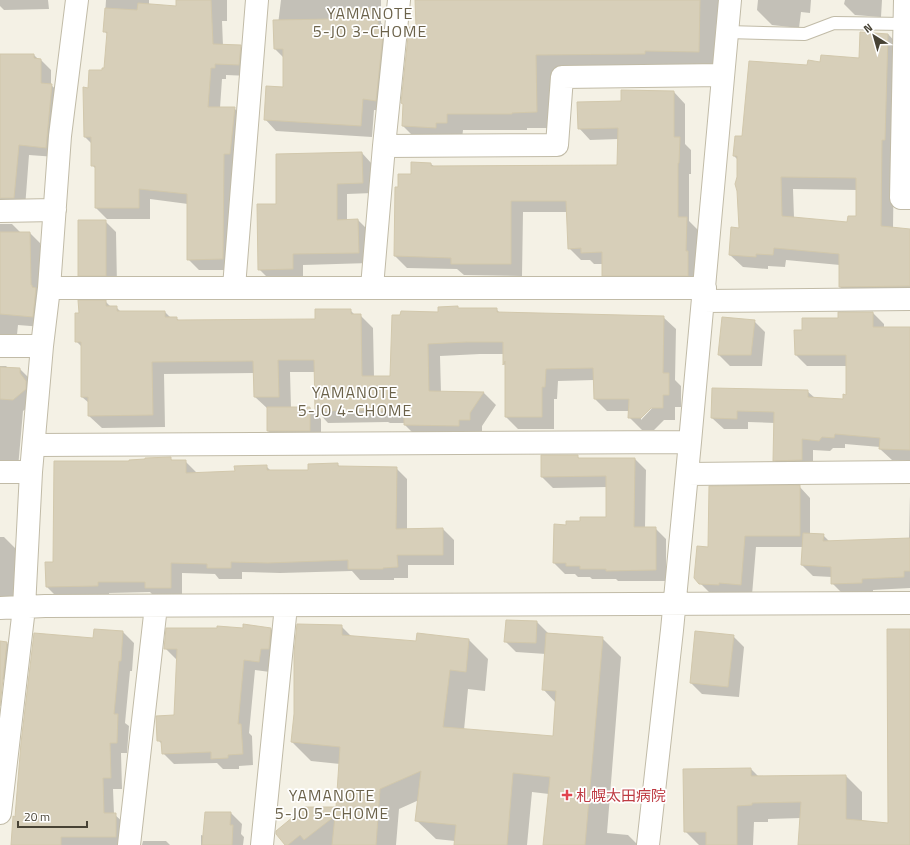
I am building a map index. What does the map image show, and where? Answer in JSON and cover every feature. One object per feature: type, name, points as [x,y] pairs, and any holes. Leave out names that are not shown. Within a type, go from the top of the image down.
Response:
[{"type":"street","points":[[0,813],[24,608],[31,472],[35,444],[42,346],[50,288],[60,136],[77,0]]},
{"type":"street","points":[[234,287],[257,0]]},
{"type":"street","points":[[372,287],[384,146],[400,0]]},
{"type":"street","points":[[648,845],[687,474],[730,0]]},
{"type":"street","points":[[905,0],[901,198],[910,198]]},
{"type":"street","points":[[384,146],[557,145],[562,77],[723,75]]},
{"type":"street","points":[[0,211],[55,210]]},
{"type":"street","points":[[50,288],[372,287],[910,299]]},
{"type":"street","points":[[0,346],[42,346]]},
{"type":"street","points":[[35,444],[690,442]]},
{"type":"street","points":[[0,472],[31,472]]},
{"type":"street","points":[[687,474],[910,472]]},
{"type":"street","points":[[0,608],[45,606],[910,603]]},
{"type":"street","points":[[129,845],[156,606]]},
{"type":"street","points":[[262,845],[286,606]]},
{"type":"lane","points":[[727,32],[805,34],[834,23],[905,24]]},
{"type":"building","points":[[176,0],[211,0],[213,44],[241,45],[239,65],[215,64],[215,68],[211,68],[208,107],[235,107],[230,154],[224,154],[223,259],[187,260],[187,194],[139,189],[139,208],[95,208],[95,166],[91,166],[91,137],[84,137],[83,87],[88,88],[89,70],[102,70],[102,68],[104,68],[107,32],[103,32],[105,8],[137,10],[138,3],[176,6]]},
{"type":"building","points":[[415,0],[700,0],[699,52],[645,51],[645,54],[536,55],[537,112],[512,114],[447,114],[447,123],[436,123],[436,128],[402,126],[403,104],[401,103],[409,27],[416,27]]},
{"type":"building","points":[[370,8],[371,18],[378,18],[378,25],[384,26],[376,101],[363,99],[361,126],[264,120],[266,86],[283,87],[283,49],[274,49],[273,20],[331,19],[330,9]]},
{"type":"building","points":[[860,32],[888,34],[885,140],[882,140],[881,226],[910,229],[910,286],[839,287],[839,254],[774,248],[773,255],[756,254],[756,257],[729,255],[731,227],[739,228],[737,191],[735,184],[737,177],[737,156],[733,156],[735,136],[742,136],[749,61],[807,65],[808,60],[820,62],[821,55],[859,58]],"holes":[[[781,177],[856,178],[856,216],[848,216],[847,222],[782,216]]]},
{"type":"building","points":[[0,54],[34,54],[34,58],[41,59],[41,83],[52,84],[46,148],[19,145],[14,198],[0,198]]},
{"type":"building","points":[[621,90],[674,91],[674,137],[680,137],[678,163],[678,217],[687,217],[686,251],[688,251],[688,276],[602,276],[602,252],[581,253],[581,248],[568,249],[566,201],[511,201],[511,264],[451,264],[451,258],[394,256],[395,187],[398,187],[398,174],[411,174],[411,162],[431,163],[431,166],[617,165],[618,128],[578,129],[577,102],[621,101]]},
{"type":"building","points":[[362,152],[363,183],[337,184],[337,220],[358,219],[359,253],[293,254],[293,269],[258,270],[257,204],[276,204],[276,154]]},
{"type":"building","points":[[78,220],[106,220],[106,276],[78,276]]},
{"type":"building","points":[[0,232],[30,232],[31,285],[32,287],[36,288],[33,317],[0,314]]},
{"type":"building","points":[[78,300],[106,300],[106,306],[117,306],[117,311],[165,311],[165,317],[177,317],[177,320],[315,319],[315,309],[351,309],[351,314],[361,314],[362,376],[390,376],[392,315],[400,315],[401,311],[438,312],[438,307],[458,306],[458,308],[497,308],[497,312],[664,316],[663,373],[669,373],[669,395],[663,395],[663,408],[651,408],[641,418],[628,418],[629,399],[594,399],[593,368],[546,369],[545,387],[542,387],[542,417],[505,417],[505,361],[503,365],[503,342],[467,342],[428,344],[429,391],[484,392],[470,413],[470,420],[459,420],[459,426],[404,425],[404,411],[315,411],[314,360],[278,360],[279,397],[254,397],[253,361],[152,362],[153,415],[88,416],[88,397],[81,397],[81,342],[75,342],[75,313],[79,313]]},
{"type":"building","points":[[838,312],[873,312],[873,327],[910,327],[910,450],[879,449],[880,438],[835,434],[834,438],[822,437],[819,441],[802,439],[802,460],[773,461],[774,412],[737,411],[737,419],[711,418],[712,388],[808,390],[808,397],[843,399],[843,394],[846,395],[846,355],[795,355],[794,330],[802,330],[802,318],[838,318]]},
{"type":"building","points":[[722,317],[755,320],[751,355],[718,355]]},
{"type":"building","points":[[0,367],[20,368],[20,373],[26,381],[26,389],[13,400],[0,399]]},
{"type":"building","points":[[267,407],[310,407],[310,431],[267,431]]},
{"type":"building","points":[[541,455],[578,455],[578,458],[635,458],[634,527],[656,527],[656,570],[606,571],[606,569],[580,569],[580,566],[566,566],[566,563],[553,563],[554,524],[566,525],[566,521],[580,521],[580,517],[606,517],[606,476],[541,477]]},
{"type":"building","points":[[171,457],[171,460],[186,460],[186,473],[235,471],[234,466],[267,465],[267,470],[308,470],[308,464],[338,463],[338,466],[397,467],[396,529],[443,528],[443,555],[397,555],[398,567],[383,569],[348,569],[348,560],[268,563],[231,562],[231,568],[207,568],[207,564],[171,563],[171,588],[145,588],[145,582],[98,582],[98,586],[46,587],[45,562],[53,562],[54,461],[129,461],[145,458]]},
{"type":"building","points":[[800,485],[800,536],[745,536],[741,585],[719,583],[719,585],[699,584],[694,578],[697,546],[708,547],[709,486]]},
{"type":"building","points":[[803,533],[824,534],[823,541],[910,538],[910,571],[904,571],[904,577],[862,579],[862,583],[831,584],[831,567],[801,565]]},
{"type":"building","points":[[506,620],[537,621],[536,643],[504,642]]},
{"type":"building","points":[[243,624],[271,628],[269,649],[261,649],[259,662],[244,660],[238,724],[241,724],[243,754],[228,755],[228,758],[211,759],[211,752],[162,754],[161,741],[157,741],[156,716],[174,715],[177,649],[164,649],[166,628],[217,628],[217,626],[243,628]]},
{"type":"building","points":[[297,624],[342,625],[342,635],[416,641],[417,633],[469,639],[466,672],[450,670],[443,727],[553,736],[556,691],[542,690],[546,633],[603,637],[585,845],[543,845],[550,777],[513,773],[507,845],[454,845],[456,825],[415,821],[421,771],[380,789],[376,845],[332,845],[335,816],[304,840],[300,835],[288,845],[285,845],[276,834],[276,831],[305,807],[336,807],[340,747],[291,742],[294,714],[294,653]]},
{"type":"building","points":[[94,629],[123,631],[121,661],[119,661],[114,714],[118,714],[117,743],[110,743],[111,778],[103,778],[104,813],[116,813],[116,837],[61,837],[61,845],[11,845],[34,633],[93,638]]},
{"type":"building","points":[[887,629],[910,629],[910,845],[798,845],[801,802],[752,803],[752,805],[737,806],[737,845],[706,845],[706,832],[684,832],[683,769],[751,768],[751,776],[846,775],[846,819],[888,823]]},
{"type":"building","points":[[695,631],[734,635],[728,687],[690,683]]},
{"type":"building","points":[[0,641],[7,642],[0,706]]},
{"type":"building","points":[[205,812],[231,812],[230,825],[233,825],[232,845],[202,845]]},
{"type":"place","name":"札幌太田病院","points":[[567,795]]},
{"type":"district","name":"YAMANOTE 5-JO 3-CHOME","points":[[370,22]]},
{"type":"district","name":"YAMANOTE 5-JO 4-CHOME","points":[[355,401]]},
{"type":"district","name":"YAMANOTE 5-JO 5-CHOME","points":[[332,804]]}]
